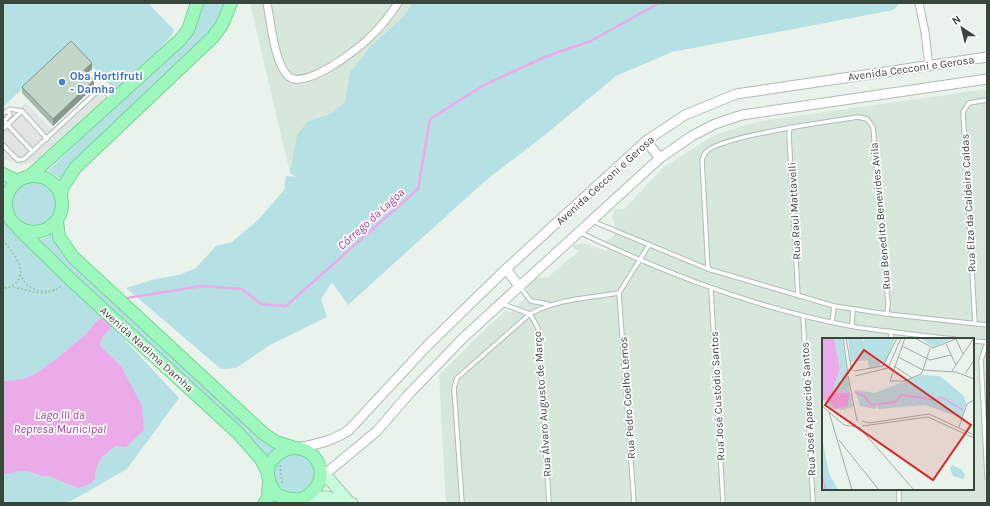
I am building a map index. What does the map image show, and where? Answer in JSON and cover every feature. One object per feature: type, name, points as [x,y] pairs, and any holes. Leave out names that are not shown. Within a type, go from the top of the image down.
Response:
[{"type":"main road","points":[[197,3],[188,30],[180,40],[30,176],[16,181],[8,195],[6,208],[7,216],[19,229],[32,233],[38,232],[50,227],[57,221],[62,209],[62,188],[75,168],[213,37],[222,25],[231,3]]},
{"type":"main road","points":[[3,174],[16,181]]},
{"type":"main road","points":[[30,176],[46,179],[53,183],[61,196]]},
{"type":"main road","name":"Avenida Nadima Damha","points":[[57,221],[59,237],[73,257],[264,434],[276,442],[295,448]]},
{"type":"main road","name":"Avenida Nadima Damha","points":[[19,229],[70,279],[238,433],[261,459],[268,477]]},
{"type":"main road","points":[[265,503],[268,497],[268,477],[271,461],[278,453],[295,448],[308,451],[351,502]]},
{"type":"main road","points":[[299,500],[314,491],[327,475]]},
{"type":"main road","points":[[268,477],[277,495],[289,499],[299,500],[327,497],[351,502]]},
{"type":"street","points":[[267,3],[278,59],[283,70],[289,77],[299,80],[310,76],[348,55],[370,37],[387,20],[398,3]]},
{"type":"street","points":[[919,3],[925,32],[929,67]]},
{"type":"street","name":"Avenida Cecconi e Gerosa","points":[[295,448],[331,440],[349,430],[427,346],[506,269],[646,142],[685,115],[736,94],[929,67],[987,57]]},
{"type":"street","name":"Avenida Cecconi e Gerosa","points":[[327,475],[377,431],[412,390],[500,303],[660,158],[692,136],[715,124],[742,115],[987,79]]},
{"type":"street","points":[[646,142],[660,158]]},
{"type":"street","points":[[506,269],[519,286]]},
{"type":"lane","points":[[3,145],[18,160],[24,159],[102,88],[114,101]]},
{"type":"lane","name":"Rua Elza da Caldeira Caldas","points":[[975,323],[963,112],[969,103],[987,100]]},
{"type":"lane","points":[[33,152],[4,121],[10,115],[5,112],[10,109],[22,112],[47,139]]},
{"type":"lane","points":[[3,129],[22,112]]},
{"type":"lane","name":"Rua Benedito Benevides Avila","points":[[790,127],[858,117],[867,119],[873,127],[888,303],[887,314]]},
{"type":"lane","points":[[708,269],[702,160],[707,151],[729,142],[790,127]]},
{"type":"lane","name":"Rua Raul Mattavelli","points":[[790,127],[789,135],[798,296]]},
{"type":"lane","points":[[591,221],[708,269],[834,306],[887,314],[987,325]]},
{"type":"lane","points":[[578,232],[639,261],[710,289],[803,316],[852,326],[947,338]]},
{"type":"lane","points":[[519,286],[531,301],[549,304],[619,293],[649,245]]},
{"type":"lane","name":"Rua José Custódio Santos","points":[[710,289],[723,503]]},
{"type":"lane","name":"Rua Pedro Coelho Lemos","points":[[619,293],[634,503]]},
{"type":"lane","points":[[500,303],[530,314]]},
{"type":"lane","points":[[462,503],[454,388],[457,378],[530,314],[549,304]]},
{"type":"lane","points":[[832,322],[834,306]]},
{"type":"lane","points":[[852,326],[853,309]]},
{"type":"lane","name":"Rua Álvaro Augusto de Março","points":[[530,314],[538,328],[549,503]]},
{"type":"lane","name":"Rua José Aparecido Santos","points":[[803,316],[812,503]]},
{"type":"lane","points":[[891,331],[891,338]]},
{"type":"lane","points":[[974,341],[987,343],[981,360],[987,477]]},
{"type":"lane","points":[[899,490],[899,503]]},
{"type":"path","points":[[3,240],[20,266],[20,274],[17,282],[9,287]]},
{"type":"path","points":[[20,274],[26,285],[34,290],[48,291],[59,288]]},
{"type":"path","points":[[3,288],[9,287],[43,294],[59,288],[67,282]]},
{"type":"shaded area","points":[[3,3],[148,3],[174,30],[165,43],[115,90],[70,43],[3,107]]},
{"type":"shaded area","points":[[203,3],[226,3],[215,29],[71,164],[61,179],[48,171],[192,31],[198,20]]},
{"type":"shaded area","points":[[250,3],[475,3],[297,178],[290,173]]},
{"type":"shaded area","points":[[412,3],[900,3],[893,10],[672,52],[616,76],[545,135],[485,181],[348,305],[332,282],[321,299],[327,317],[270,345],[236,368],[221,369],[126,288],[155,279],[179,275],[196,268],[216,246],[232,242],[258,220],[284,190],[286,176],[297,177],[290,173],[297,135],[307,122],[332,113],[345,102],[350,72],[371,46],[406,14]]},
{"type":"shaded area","points":[[96,88],[105,98],[42,157],[34,162],[22,165],[3,159],[3,125],[26,103],[52,129]]},
{"type":"shaded area","points":[[987,89],[987,503],[446,503],[439,375],[500,315],[506,310],[510,313],[528,296],[527,287],[533,279],[548,277],[579,251],[572,248],[574,245],[583,243],[606,251],[609,247],[606,240],[613,237],[616,228],[612,216],[615,209],[624,209],[664,167],[711,137],[732,129],[761,121]]},
{"type":"shaded area","points":[[35,182],[48,186],[54,192],[58,205],[54,218],[48,224],[35,228],[22,224],[16,218],[12,205],[16,192],[22,186]]},
{"type":"shaded area","points":[[3,221],[104,317],[96,322],[86,334],[42,369],[25,378],[3,381]]},
{"type":"shaded area","points":[[54,233],[58,248],[63,255],[133,320],[279,447],[267,460],[258,446],[239,427],[37,239],[43,239]]},
{"type":"shaded area","points":[[112,326],[179,398],[127,469],[71,501],[58,503],[3,503],[3,475],[20,471],[31,472],[41,476],[48,476],[78,488],[104,456],[116,446],[121,366],[100,345],[102,338]]},
{"type":"shaded area","points":[[290,453],[298,453],[305,456],[311,462],[314,473],[311,484],[305,490],[298,493],[290,493],[283,490],[277,484],[274,477],[274,469],[277,462],[283,456]]},
{"type":"water","name":"Lago III da Represa Municipal","points":[[104,317],[112,326],[102,338],[100,345],[121,366],[142,406],[144,430],[126,447],[116,446],[107,453],[96,468],[95,479],[90,484],[78,488],[48,476],[41,476],[31,472],[20,471],[3,475],[3,381],[25,378],[42,369],[86,334],[96,322]]},
{"type":"building","name":"Oba Hortifruti - Damha","points":[[71,41],[92,63],[84,70],[94,80],[53,119],[22,87]]},
{"type":"waterway","name":"Córrego da Lagoa","points":[[127,298],[202,286],[242,289],[261,304],[286,306],[418,189],[430,119],[484,85],[547,56],[591,41],[659,3]]},
{"type":"place","name":"Oba Hortifruti - Damha","points":[[62,82]]}]
